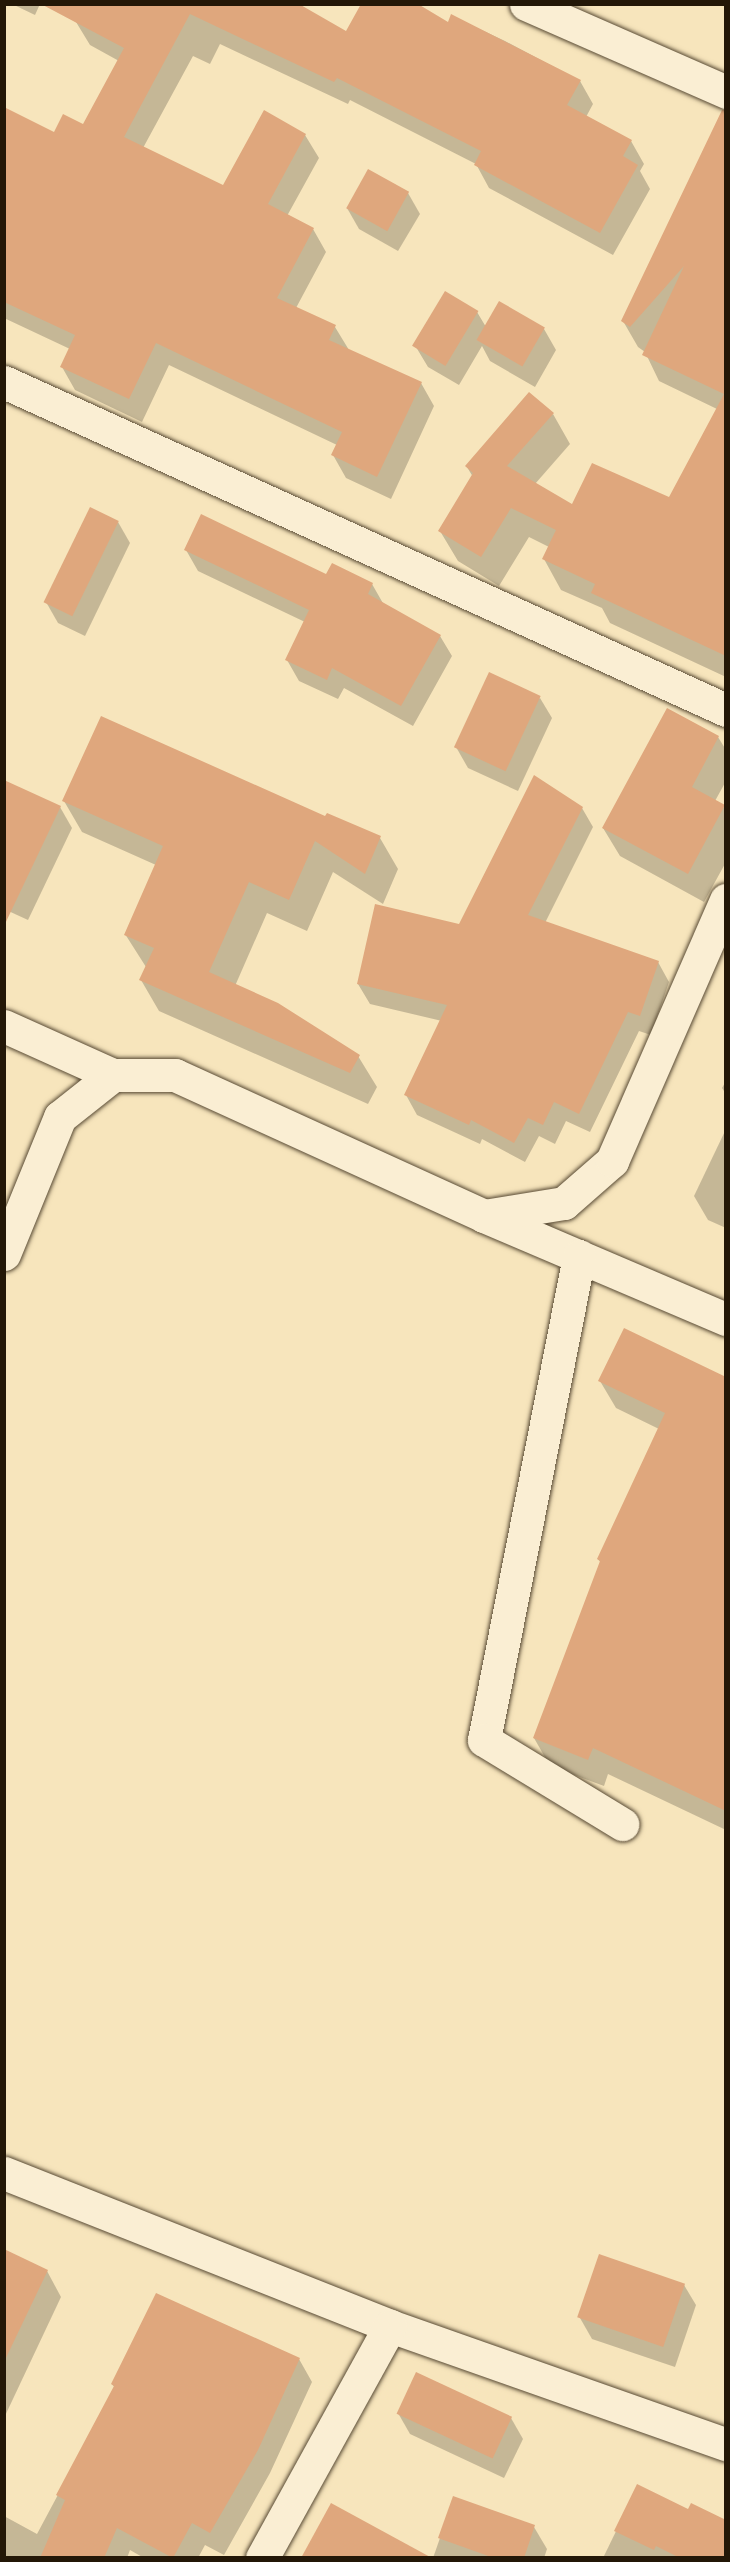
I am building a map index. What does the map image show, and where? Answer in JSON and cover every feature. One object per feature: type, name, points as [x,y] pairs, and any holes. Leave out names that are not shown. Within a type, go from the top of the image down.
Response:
[{"type":"street","points":[[526,4],[726,92]]},
{"type":"street","points":[[4,382],[726,710]]},
{"type":"street","points":[[484,1216],[564,1203],[612,1161],[726,900]]},
{"type":"street","points":[[4,1026],[113,1075],[175,1074],[484,1216],[726,1319]]},
{"type":"street","points":[[4,1254],[60,1117],[113,1075]]},
{"type":"street","points":[[579,1256],[484,1740],[622,1824]]},
{"type":"street","points":[[4,2173],[390,2326],[726,2444]]},
{"type":"street","points":[[262,2558],[390,2326]]},
{"type":"building","points":[[41,4],[299,4],[346,31],[361,4],[418,4],[448,22],[451,14],[581,80],[567,105],[632,140],[623,156],[638,165],[600,233],[474,165],[481,151],[337,78],[334,82],[190,14],[124,137],[223,185],[264,110],[306,134],[268,204],[314,228],[277,298],[336,325],[329,340],[422,382],[377,477],[331,455],[342,432],[156,343],[129,399],[60,367],[75,335],[4,302],[4,107],[54,132],[63,114],[83,124],[124,48]]},
{"type":"building","points":[[722,110],[726,110],[726,656],[591,593],[595,584],[542,559],[556,530],[511,508],[481,557],[438,531],[473,473],[465,466],[529,392],[554,413],[507,466],[572,504],[592,463],[669,497],[724,394],[642,355],[684,266],[630,327],[621,321]]},
{"type":"building","points":[[368,169],[409,192],[387,231],[346,208]]},
{"type":"building","points":[[445,291],[478,311],[445,366],[412,346]]},
{"type":"building","points":[[499,301],[545,328],[522,366],[476,340]]},
{"type":"building","points":[[90,507],[119,521],[72,616],[44,602]]},
{"type":"building","points":[[201,514],[326,574],[332,563],[373,583],[368,594],[441,635],[401,706],[332,668],[327,680],[285,660],[309,610],[184,550]]},
{"type":"building","points":[[489,672],[541,696],[506,771],[454,747]]},
{"type":"building","points":[[667,708],[719,736],[692,787],[725,805],[688,874],[602,828]]},
{"type":"building","points":[[101,716],[325,816],[327,813],[381,836],[365,874],[315,841],[289,900],[249,882],[209,972],[278,1003],[360,1055],[350,1073],[139,980],[154,948],[124,935],[163,846],[62,801]]},
{"type":"building","points":[[534,775],[583,807],[528,915],[659,961],[640,1016],[628,1012],[579,1114],[554,1102],[543,1125],[528,1118],[514,1143],[471,1120],[469,1125],[404,1095],[447,1005],[357,984],[375,904],[459,924]]},
{"type":"building","points":[[4,780],[61,806],[4,926]]},
{"type":"building","points":[[624,1328],[726,1377],[726,1811],[593,1748],[588,1760],[533,1738],[600,1561],[597,1559],[665,1413],[598,1381]]},
{"type":"building","points":[[4,2249],[48,2270],[4,2362]]},
{"type":"building","points":[[599,2254],[685,2284],[663,2347],[577,2317]]},
{"type":"building","points":[[156,2293],[300,2358],[258,2450],[210,2533],[192,2523],[173,2558],[117,2528],[104,2558],[40,2558],[65,2500],[56,2495],[114,2386],[111,2384]]},
{"type":"building","points":[[416,2372],[512,2417],[493,2458],[397,2414]]},
{"type":"building","points":[[637,2484],[688,2509],[691,2503],[726,2520],[726,2558],[680,2558],[656,2546],[654,2550],[614,2531]]},
{"type":"building","points":[[453,2496],[535,2525],[524,2558],[494,2558],[438,2538]]},
{"type":"building","points":[[331,2503],[432,2558],[301,2558]]}]
